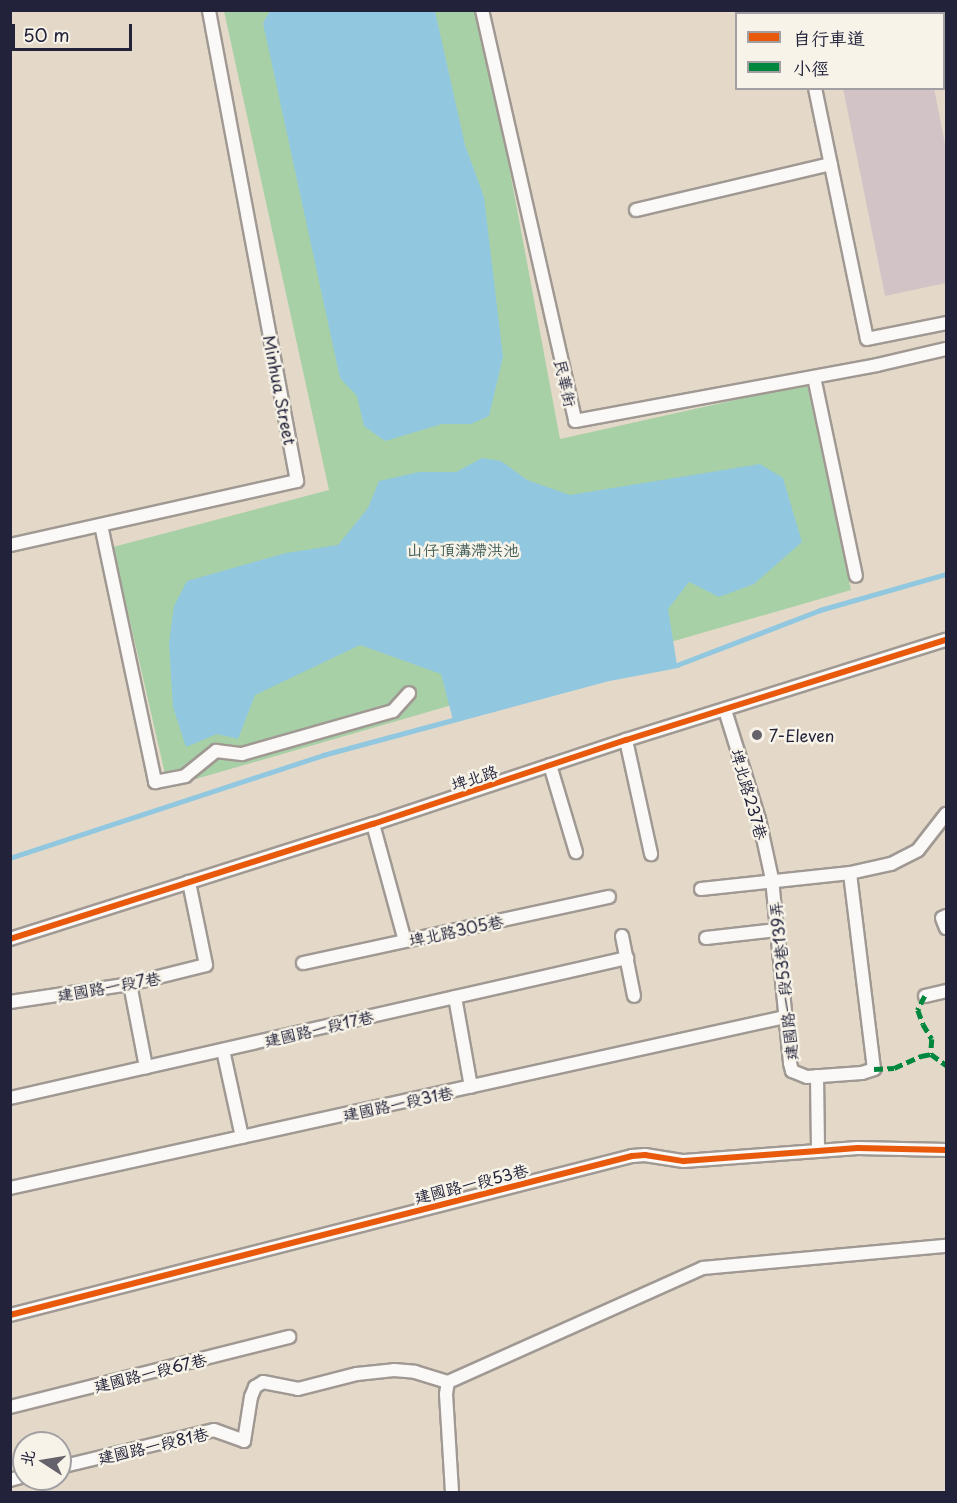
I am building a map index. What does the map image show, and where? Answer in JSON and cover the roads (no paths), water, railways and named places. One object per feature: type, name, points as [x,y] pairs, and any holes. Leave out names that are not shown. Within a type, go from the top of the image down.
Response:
[{"type":"street","name":"Minhua Street","points":[[10,545],[297,481],[209,10]]},
{"type":"street","name":"民華街","points":[[482,10],[575,421],[946,349]]},
{"type":"street","points":[[815,90],[867,339],[946,323]]},
{"type":"street","points":[[636,210],[831,164]]},
{"type":"street","points":[[814,376],[856,576]]},
{"type":"street","points":[[101,525],[155,782],[185,776],[216,751],[242,754],[393,711],[409,693]]},
{"type":"street","name":"埤北路","points":[[10,939],[373,824],[626,740],[946,640]]},
{"type":"street","name":"埤北路237巷","points":[[725,710],[759,819],[772,879]]},
{"type":"street","points":[[626,740],[651,854]]},
{"type":"street","points":[[550,765],[576,852]]},
{"type":"street","points":[[701,889],[772,879],[850,873],[891,864],[918,850],[946,814]]},
{"type":"street","points":[[373,824],[405,941]]},
{"type":"street","name":"建國路一段53巷139弄","points":[[772,879],[792,1071],[807,1077],[862,1073],[874,1069],[850,873]]},
{"type":"street","name":"建國路一段7巷","points":[[10,1002],[130,984],[206,965],[189,882]]},
{"type":"street","name":"埤北路305巷","points":[[303,963],[609,897]]},
{"type":"street","points":[[706,938],[777,930]]},
{"type":"street","points":[[622,936],[634,996]]},
{"type":"street","name":"建國路一段17巷","points":[[10,1098],[627,958]]},
{"type":"street","points":[[130,984],[146,1067]]},
{"type":"street","points":[[925,996],[946,991]]},
{"type":"street","points":[[455,997],[471,1086]]},
{"type":"street","name":"建國路一段31巷","points":[[10,1188],[785,1017]]},
{"type":"street","points":[[224,1050],[242,1137]]},
{"type":"street","points":[[817,1076],[818,1151]]},
{"type":"street","name":"建國路一段53巷","points":[[10,1315],[632,1156],[645,1155],[684,1161],[858,1148],[946,1150]]},
{"type":"street","points":[[452,1492],[446,1394],[448,1382],[703,1268],[946,1246]]},
{"type":"street","name":"建國路一段67巷","points":[[10,1407],[289,1337]]},
{"type":"street","name":"建國路一段81巷","points":[[72,1464],[214,1430],[244,1441],[251,1397],[255,1387],[264,1382],[298,1389],[357,1374],[394,1370],[415,1372],[448,1382]]},
{"type":"water","points":[[270,11],[435,11],[465,145],[484,197],[503,357],[489,416],[471,424],[442,424],[385,441],[364,426],[357,396],[340,378],[263,23]]},
{"type":"water","points":[[482,458],[501,461],[527,480],[570,495],[760,464],[783,478],[802,542],[754,584],[719,597],[689,582],[668,609],[677,665],[609,678],[453,720],[441,674],[360,645],[255,695],[238,739],[217,734],[186,747],[173,707],[169,643],[174,606],[187,581],[286,553],[338,545],[368,508],[379,481],[419,472],[456,472]]},
{"type":"waterway","points":[[10,858],[323,755],[609,678],[677,665],[820,610],[946,574]]},
{"type":"place","name":"7-Eleven","points":[[757,735]]},
{"type":"park label","name":"山仔頂溝滯洪池","points":[[463,549]]}]
